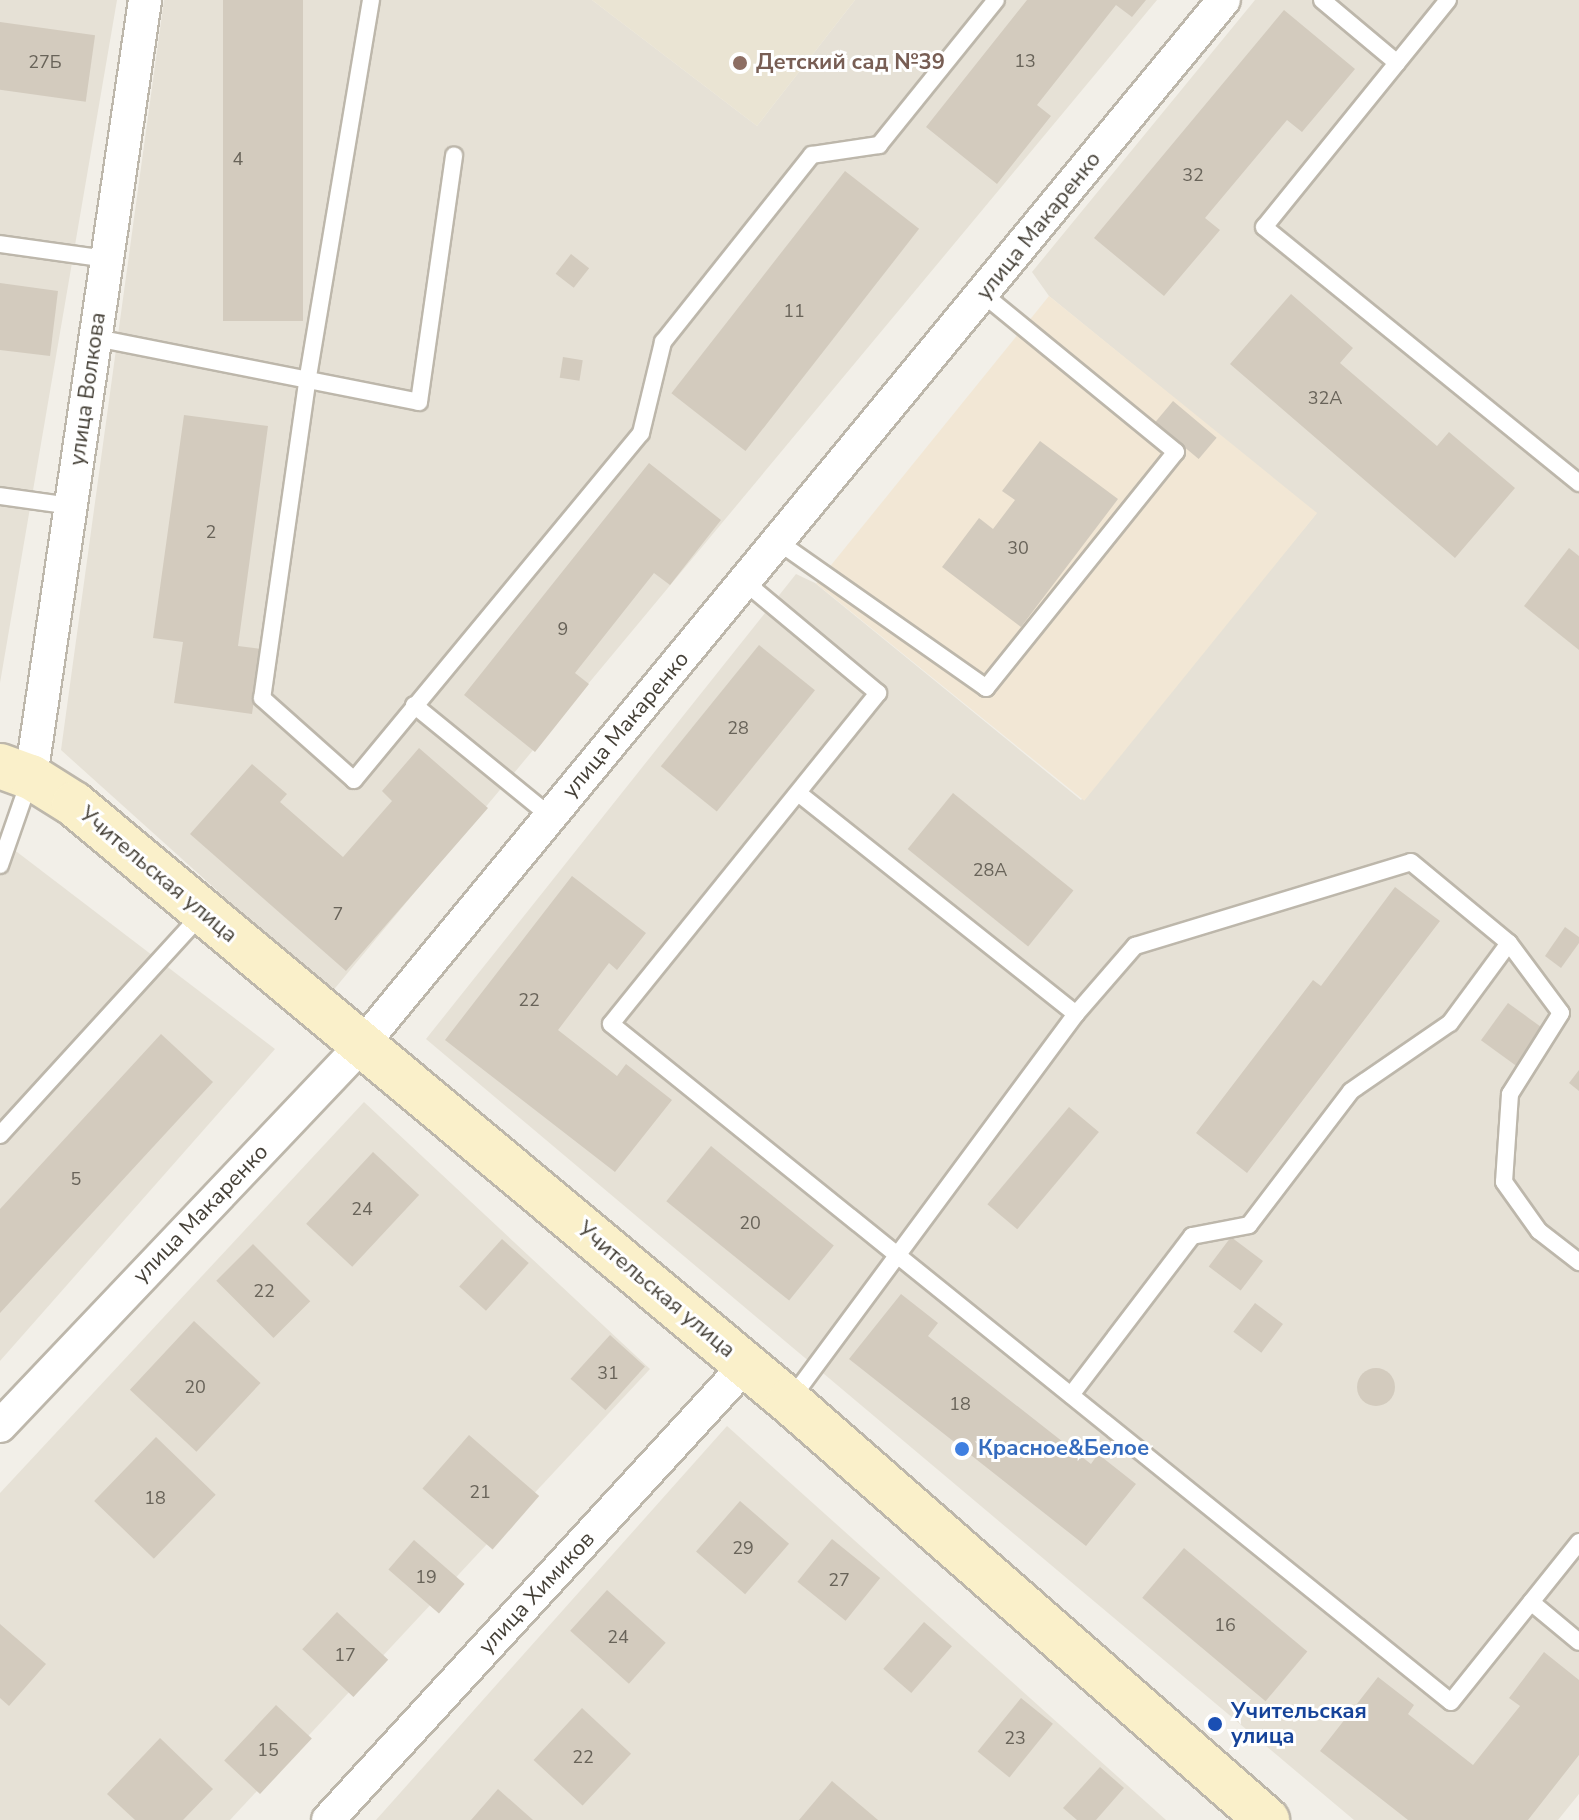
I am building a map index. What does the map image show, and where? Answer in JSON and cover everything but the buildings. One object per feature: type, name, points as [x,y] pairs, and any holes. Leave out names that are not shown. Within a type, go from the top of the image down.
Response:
[{"type":"street","name":"улица Волкова","points":[[15,772],[71,506],[145,0]]},
{"type":"street","name":"улица Макаренко","points":[[0,1426],[361,1046],[549,815],[780,543],[1224,0]]},
{"type":"street","name":"Учительская улица","points":[[15,772],[74,804],[746,1365],[1267,1820]]},
{"type":"street","name":"улица Химиков","points":[[328,1820],[746,1365]]},
{"type":"lane","points":[[139,0],[145,0]]},
{"type":"lane","points":[[371,0],[307,383],[262,698],[354,780],[641,433],[663,342],[812,155],[879,145],[996,0]]},
{"type":"lane","points":[[1322,0],[1397,63]]},
{"type":"lane","points":[[1448,0],[1264,227],[1579,483]]},
{"type":"lane","points":[[96,338],[307,383],[419,402],[454,155]]},
{"type":"lane","points":[[0,244],[107,259]]},
{"type":"lane","points":[[780,543],[986,688],[1006,664],[1176,452],[983,294]]},
{"type":"lane","points":[[0,496],[71,506]]},
{"type":"lane","points":[[746,583],[878,693],[611,1024],[894,1257],[1071,1395],[1451,1702],[1579,1542]]},
{"type":"lane","points":[[414,705],[549,815]]},
{"type":"lane","points":[[0,865],[15,772]]},
{"type":"lane","points":[[798,793],[1076,1014]]},
{"type":"lane","points":[[789,1401],[1076,1014],[1135,946],[1411,862],[1509,943],[1561,1013],[1510,1094],[1504,1182],[1539,1231],[1579,1262]]},
{"type":"lane","points":[[0,1135],[203,913]]},
{"type":"lane","points":[[1071,1395],[1192,1236],[1249,1225],[1351,1091],[1450,1023],[1509,943]]},
{"type":"lane","points":[[1531,1602],[1579,1642]]},
{"type":"shaded area","points":[[0,0],[117,0],[0,683]]},
{"type":"shaded area","points":[[164,0],[592,0],[757,126],[855,0],[1157,0],[331,993],[61,750]]},
{"type":"shaded area","name":"Детский сад №39","points":[[592,0],[855,0],[757,126]]},
{"type":"shaded area","points":[[1255,0],[1579,0],[1579,1794],[1558,1820],[1354,1820],[426,1039],[796,574],[815,583],[1081,800],[1316,514],[1049,296],[1032,272]]},
{"type":"shaded area","points":[[1049,296],[1317,513],[1084,801],[816,584]]},
{"type":"shaded area","points":[[0,839],[275,1049],[0,1361]]},
{"type":"shaded area","points":[[364,1102],[650,1369],[230,1820],[0,1820],[0,1493]]},
{"type":"shaded area","points":[[727,1426],[1166,1820],[376,1820]]},
{"type":"place","name":"Детский сад №39","points":[[740,63]]},
{"type":"place","name":"Красное&Белое","points":[[962,1449]]},
{"type":"place","name":"Учительская улица","points":[[1215,1724]]}]
